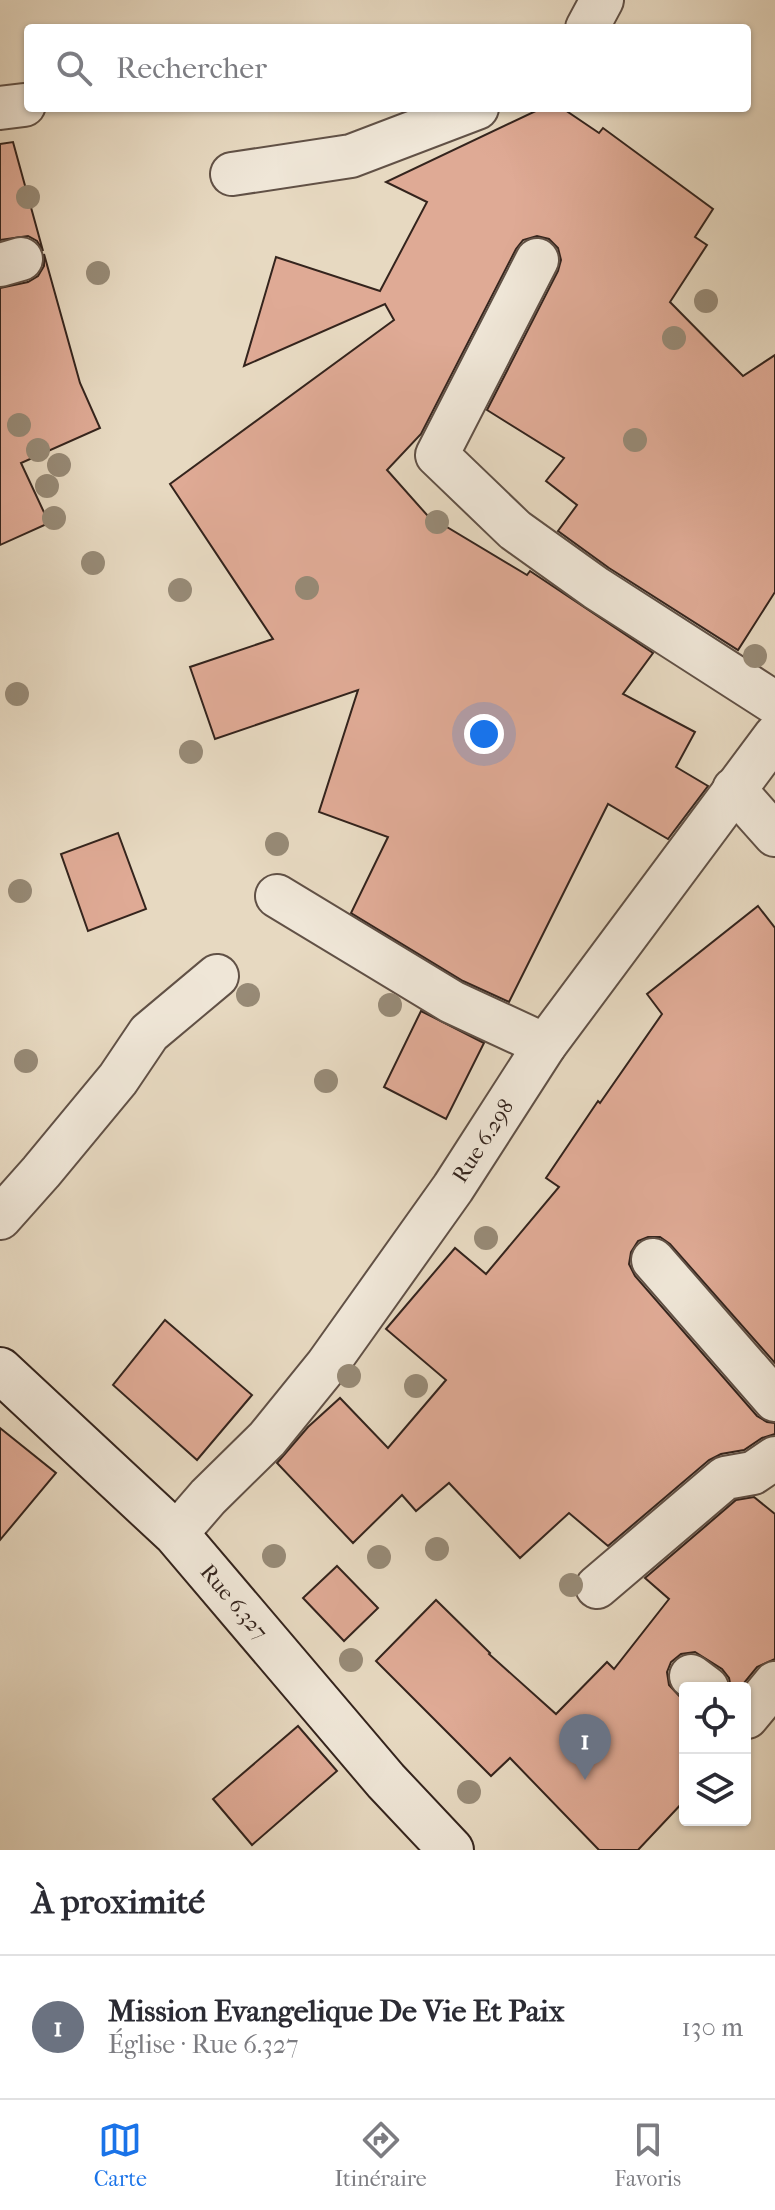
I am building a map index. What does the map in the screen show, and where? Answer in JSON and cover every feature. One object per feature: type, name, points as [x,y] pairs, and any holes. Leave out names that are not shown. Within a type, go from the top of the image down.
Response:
[{"type":"street","points":[[589,24],[602,0]]},
{"type":"street","points":[[232,174],[351,156],[466,112]]},
{"type":"street","points":[[537,260],[437,455],[515,530],[596,588],[775,703]]},
{"type":"street","name":"Rue 6.298","points":[[176,1534],[208,1497],[267,1439],[327,1365],[453,1188],[545,1045],[775,736]]},
{"type":"street","points":[[734,789],[775,835]]},
{"type":"street","points":[[277,896],[452,1002],[545,1045]]},
{"type":"street","points":[[0,1218],[118,1079],[149,1033],[217,976]]},
{"type":"street","points":[[653,1260],[775,1400]]},
{"type":"street","name":"Rue 6.327","points":[[0,1370],[176,1534],[386,1781],[451,1850]]},
{"type":"street","points":[[597,1587],[725,1478],[753,1473],[775,1458]]},
{"type":"street","points":[[751,1712],[775,1683]]},
{"type":"building","points":[[534,112],[568,112],[599,133],[603,128],[713,209],[695,237],[707,245],[670,302],[743,376],[775,355],[775,592],[738,650],[609,568],[558,531],[577,505],[546,481],[564,458],[487,410],[558,271],[561,260],[558,248],[549,239],[537,236],[523,240],[516,249],[421,434],[387,470],[427,515],[527,575],[530,571],[653,653],[623,694],[695,732],[676,767],[708,786],[668,839],[608,804],[509,1002],[463,981],[351,913],[388,837],[319,812],[358,690],[215,739],[190,667],[273,639],[170,484],[394,320],[385,304],[244,366],[276,257],[380,291],[427,202],[386,182]]},
{"type":"building","points":[[13,142],[43,251],[37,241],[28,236],[0,240],[0,144]]},
{"type":"building","points":[[44,254],[80,383],[100,428],[21,463],[49,523],[0,545],[0,288],[28,282],[38,276],[44,266]]},
{"type":"building","points":[[118,833],[146,909],[88,931],[61,854]]},
{"type":"building","points":[[758,906],[775,928],[775,1363],[670,1244],[660,1237],[638,1241],[631,1252],[629,1264],[635,1276],[757,1416],[775,1423],[775,1434],[762,1438],[744,1450],[721,1454],[709,1460],[608,1546],[569,1513],[520,1558],[449,1483],[416,1511],[402,1495],[353,1543],[277,1463],[308,1427],[340,1398],[388,1448],[446,1380],[386,1329],[455,1248],[486,1274],[559,1187],[546,1178],[662,1014],[647,994]]},
{"type":"building","points":[[421,1011],[484,1043],[446,1119],[384,1087]]},
{"type":"building","points":[[165,1320],[252,1395],[197,1460],[113,1385]]},
{"type":"building","points":[[0,1428],[56,1473],[0,1540]]},
{"type":"building","points":[[754,1497],[775,1514],[775,1659],[757,1667],[745,1682],[730,1682],[722,1669],[695,1652],[681,1654],[671,1662],[667,1672],[669,1685],[679,1696],[679,1806],[638,1850],[599,1850],[510,1758],[491,1776],[376,1661],[436,1600],[489,1654],[556,1714],[607,1662],[614,1669],[669,1599],[645,1578],[736,1500]]},
{"type":"building","points":[[337,1566],[378,1608],[344,1641],[303,1598]]},
{"type":"building","points":[[298,1726],[337,1771],[252,1845],[213,1799]]},
{"type":"place","name":"Mission Evangelique De Vie Et Paix","points":[[585,1780]]}]
